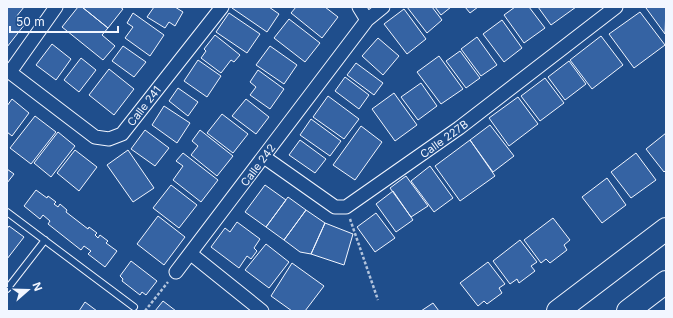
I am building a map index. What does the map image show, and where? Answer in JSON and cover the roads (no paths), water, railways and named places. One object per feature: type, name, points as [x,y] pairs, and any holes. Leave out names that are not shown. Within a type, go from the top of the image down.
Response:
[{"type":"highway","points":[[558,311],[666,229]]},
{"type":"highway","points":[[628,311],[666,282]]},
{"type":"street","points":[[9,71],[56,7]]},
{"type":"street","name":"Calle 241","points":[[9,71],[95,137],[109,139],[122,134],[222,7]]},
{"type":"street","points":[[359,7],[367,20]]},
{"type":"street","name":"Calle 242","points":[[176,272],[367,20],[383,7]]},
{"type":"street","name":"Calle 227B","points":[[264,157],[335,207],[346,207],[459,128],[616,7]]},
{"type":"street","points":[[191,254],[262,311]]},
{"type":"lane","points":[[7,212],[134,308]]},
{"type":"lane","points":[[7,289],[44,240]]}]
